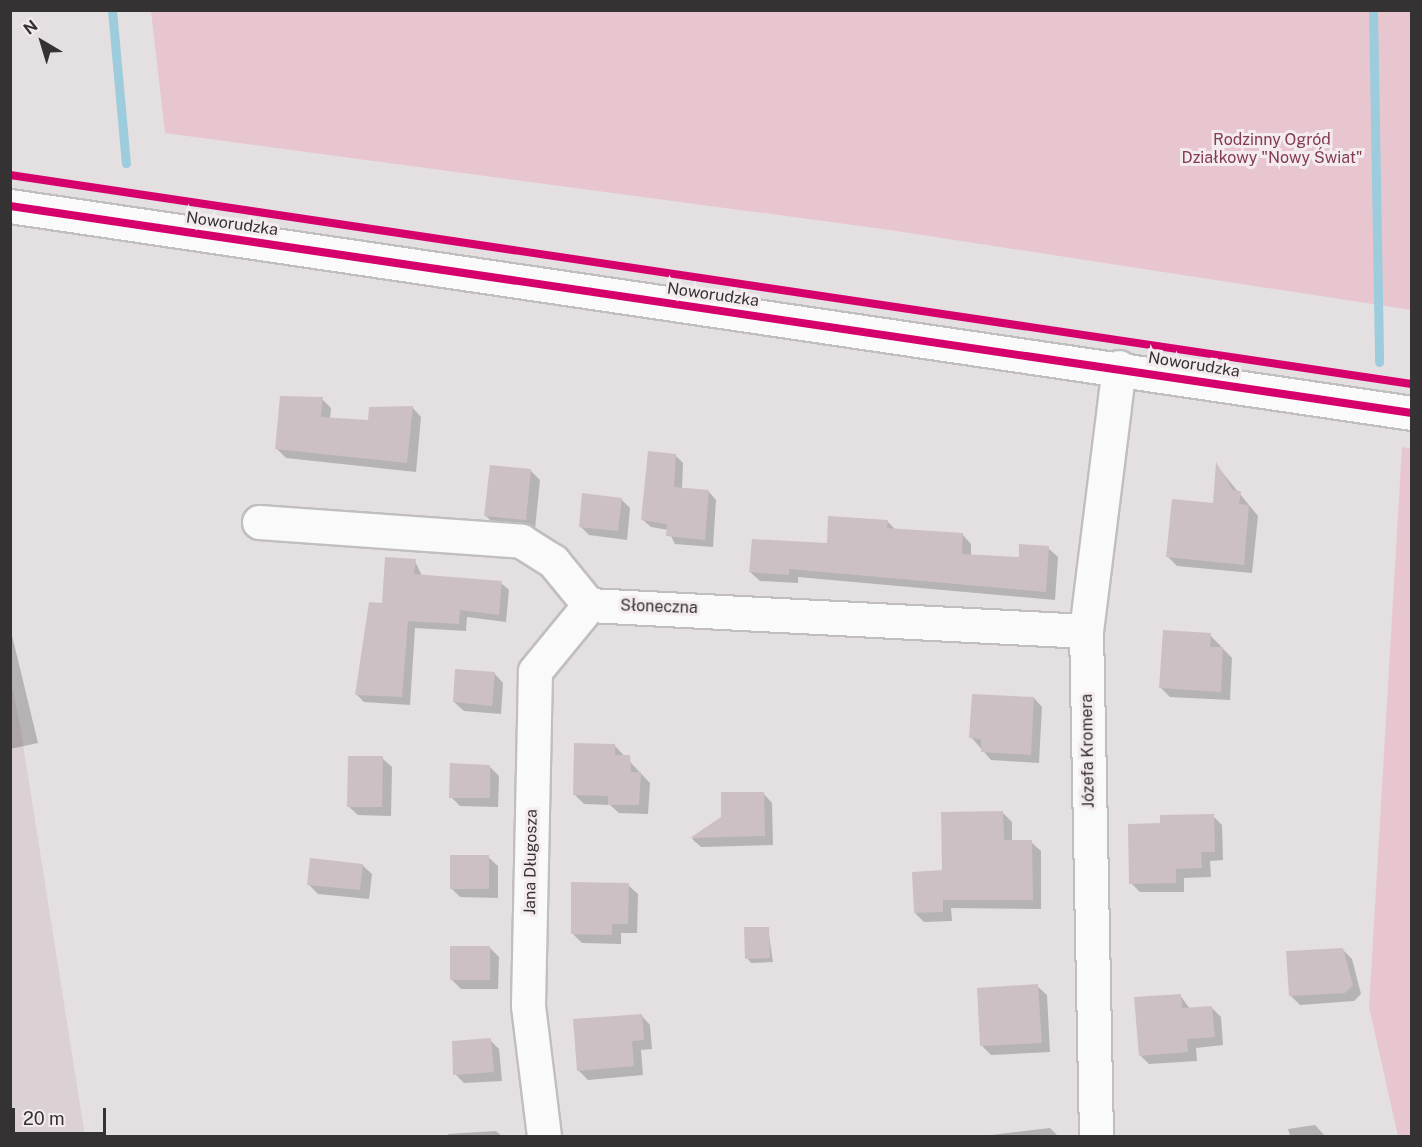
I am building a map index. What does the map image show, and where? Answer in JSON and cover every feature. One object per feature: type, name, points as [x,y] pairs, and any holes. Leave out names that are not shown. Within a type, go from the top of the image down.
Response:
[{"type":"street","name":"Noworudzka","points":[[10,206],[1119,367],[1412,413]]},
{"type":"street","name":"Józefa Kromera","points":[[1096,1137],[1086,631],[1119,367]]},
{"type":"street","points":[[259,522],[522,542],[553,561],[589,605]]},
{"type":"street","name":"Słoneczna","points":[[589,605],[1086,631]]},
{"type":"street","name":"Jana Długosza","points":[[544,1137],[528,1005],[535,671],[589,605]]},
{"type":"shaded area","points":[[11,682],[20,725],[85,1136],[11,1136]]},
{"type":"green space","name":"Rodzinny Ogród Działkowy \"Nowy Świat\"","points":[[151,11],[1411,11],[1411,310],[890,230],[165,133]]},
{"type":"green space","points":[[1402,447],[1412,449],[1411,1136],[1398,1136],[1369,1007]]},
{"type":"building","points":[[280,396],[323,397],[321,417],[368,420],[369,407],[413,406],[407,463],[275,449]]},
{"type":"building","points":[[648,451],[676,454],[674,487],[709,490],[705,540],[666,536],[667,524],[641,520]]},
{"type":"building","points":[[1216,462],[1233,490],[1241,491],[1239,504],[1249,505],[1244,565],[1166,557],[1172,499],[1213,503]]},
{"type":"building","points":[[490,465],[531,469],[526,520],[484,516]]},
{"type":"building","points":[[582,493],[622,498],[618,531],[579,527]]},
{"type":"building","points":[[828,516],[888,520],[887,528],[963,533],[962,554],[1019,557],[1019,544],[1049,546],[1046,592],[789,569],[789,575],[749,572],[752,539],[827,543]]},
{"type":"building","points":[[385,557],[416,559],[414,574],[502,581],[499,615],[460,610],[459,624],[408,621],[402,697],[355,695],[369,602],[382,603]]},
{"type":"building","points":[[1163,630],[1211,633],[1210,647],[1223,647],[1221,692],[1159,688]]},
{"type":"building","points":[[455,669],[495,672],[492,706],[453,702]]},
{"type":"building","points":[[972,694],[1034,697],[1031,755],[981,752],[981,739],[969,738]]},
{"type":"building","points":[[574,743],[615,744],[615,755],[630,755],[631,772],[641,772],[639,805],[608,805],[608,796],[573,795]]},
{"type":"building","points":[[348,756],[383,756],[382,807],[347,807]]},
{"type":"building","points":[[450,763],[490,765],[490,798],[449,798]]},
{"type":"building","points":[[721,792],[764,792],[765,836],[690,838],[721,817]]},
{"type":"building","points":[[1003,811],[1004,840],[1032,840],[1033,900],[943,900],[943,912],[914,913],[912,872],[942,870],[941,812]]},
{"type":"building","points":[[1214,814],[1215,852],[1201,852],[1202,868],[1176,869],[1176,883],[1129,884],[1128,824],[1160,823],[1160,815]]},
{"type":"building","points":[[450,855],[489,855],[489,889],[450,889]]},
{"type":"building","points":[[310,858],[363,864],[360,890],[307,885]]},
{"type":"building","points":[[571,882],[629,883],[628,924],[612,924],[612,935],[571,934]]},
{"type":"building","points":[[744,927],[769,927],[770,958],[745,959]]},
{"type":"building","points":[[450,946],[490,946],[490,980],[450,980]]},
{"type":"building","points":[[1343,948],[1353,985],[1345,993],[1289,996],[1286,951]]},
{"type":"building","points":[[1038,984],[1042,1043],[980,1046],[977,988]]},
{"type":"building","points":[[1181,994],[1182,1008],[1212,1006],[1215,1037],[1187,1039],[1188,1052],[1139,1056],[1134,997]]},
{"type":"building","points":[[642,1014],[644,1040],[632,1041],[634,1066],[577,1071],[573,1019]]},
{"type":"building","points":[[491,1038],[494,1072],[453,1075],[452,1041]]},
{"type":"waterway","points":[[112,10],[126,163]]},
{"type":"waterway","points":[[1373,10],[1379,362]]},
{"type":"cycle path","points":[[10,175],[1412,384]]},
{"type":"cycle path","points":[[10,206],[1412,413]]}]
